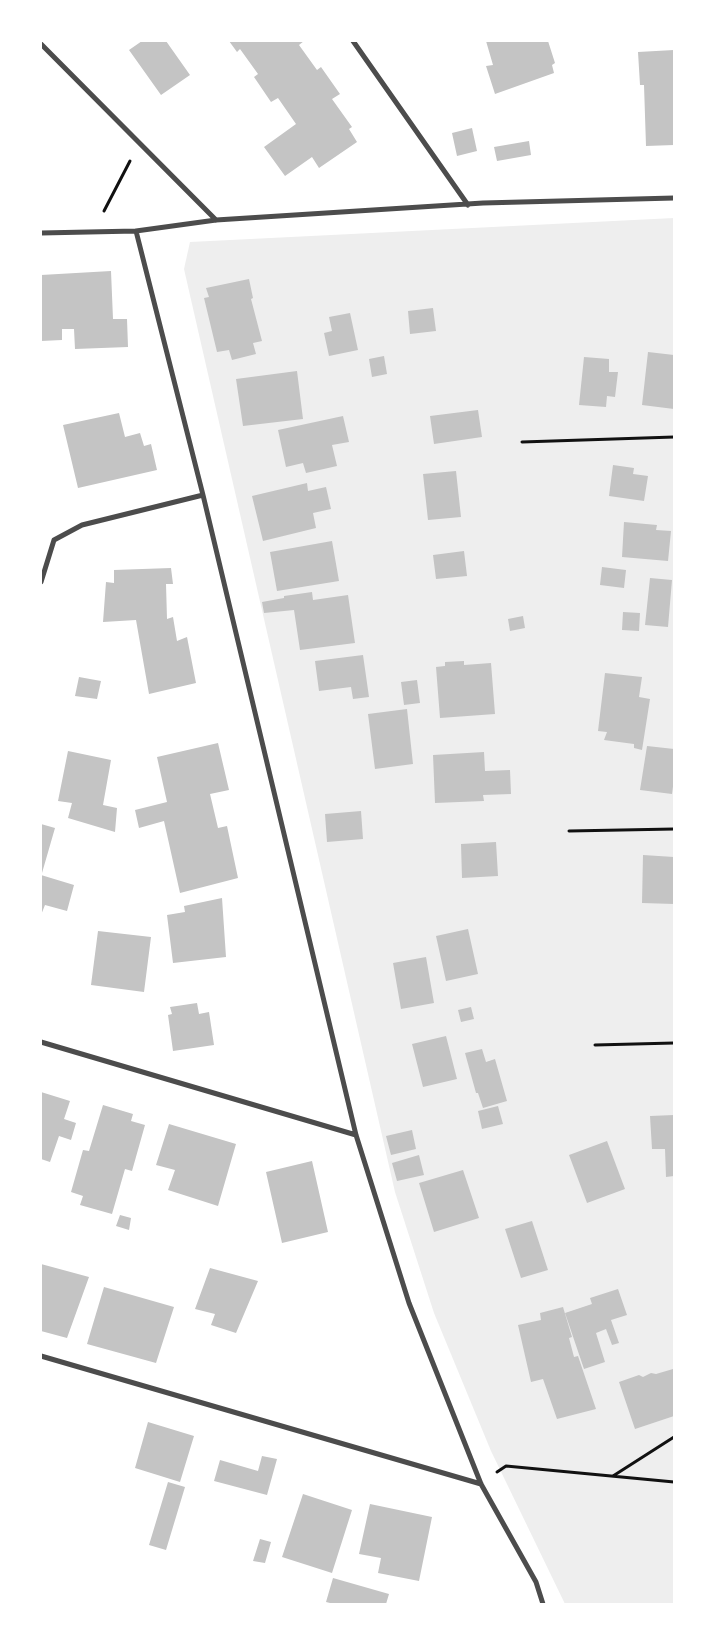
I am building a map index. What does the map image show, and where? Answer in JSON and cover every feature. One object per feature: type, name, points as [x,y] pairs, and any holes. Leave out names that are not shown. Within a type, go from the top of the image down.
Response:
[{"type":"street","points":[[353,41],[468,205]]},
{"type":"street","points":[[41,44],[216,220]]},
{"type":"street","points":[[41,233],[136,231],[216,220],[468,205],[674,198]]},
{"type":"street","points":[[136,231],[203,495],[356,1134],[409,1303],[480,1484],[536,1582],[544,1604]]},
{"type":"street","points":[[41,582],[54,540],[82,525],[203,495]]},
{"type":"street","points":[[41,1042],[356,1134]]},
{"type":"street","points":[[41,1356],[480,1484]]},
{"type":"path","points":[[94,232],[140,143]]},
{"type":"path","points":[[522,442],[674,436]]},
{"type":"path","points":[[570,831],[674,829]]},
{"type":"path","points":[[595,1045],[674,1043]]},
{"type":"path","points":[[613,1476],[674,1438]]},
{"type":"path","points":[[480,1484],[506,1466],[674,1482]]},
{"type":"shaded area","points":[[674,218],[674,1604],[565,1604],[491,1451],[434,1313],[395,1192],[184,269],[190,242]]},
{"type":"building","points":[[142,41],[166,41],[190,75],[161,95],[129,50]]},
{"type":"building","points":[[229,41],[304,41],[299,45],[317,70],[321,67],[340,94],[332,99],[352,127],[349,129],[357,142],[319,168],[312,157],[285,176],[264,147],[296,124],[278,98],[271,102],[254,77],[258,74],[240,49],[237,52]]},
{"type":"building","points":[[486,41],[548,41],[555,63],[552,65],[554,73],[495,94],[486,66],[493,65]]},
{"type":"building","points":[[674,50],[674,145],[646,146],[644,85],[640,85],[638,52]]},
{"type":"building","points":[[472,128],[477,151],[457,156],[452,133]]},
{"type":"building","points":[[529,141],[531,155],[497,161],[494,147]]},
{"type":"building","points":[[111,271],[113,319],[127,319],[128,347],[75,349],[74,329],[62,329],[62,340],[41,341],[41,275]]},
{"type":"building","points":[[249,279],[253,298],[251,299],[262,341],[253,343],[256,354],[232,360],[229,350],[217,352],[204,298],[209,297],[206,288]]},
{"type":"building","points":[[433,308],[436,331],[410,334],[408,311]]},
{"type":"building","points":[[350,313],[358,350],[329,356],[324,333],[332,331],[329,317]]},
{"type":"building","points":[[648,352],[674,355],[674,409],[642,405]]},
{"type":"building","points":[[384,356],[387,374],[372,377],[369,359]]},
{"type":"building","points":[[584,357],[609,359],[609,372],[618,372],[615,397],[607,396],[606,407],[579,405]]},
{"type":"building","points":[[297,371],[303,419],[243,426],[236,379]]},
{"type":"building","points":[[478,410],[482,437],[434,444],[430,416]]},
{"type":"building","points":[[119,413],[125,437],[140,433],[144,446],[151,444],[157,470],[78,488],[63,425]]},
{"type":"building","points":[[343,416],[349,442],[332,445],[337,466],[306,473],[303,463],[286,467],[278,430]]},
{"type":"building","points":[[613,465],[634,468],[633,474],[648,476],[644,501],[609,496]]},
{"type":"building","points":[[456,471],[461,517],[428,520],[423,474]]},
{"type":"building","points":[[307,483],[308,491],[326,487],[331,509],[313,513],[316,528],[263,541],[252,496]]},
{"type":"building","points":[[624,522],[657,525],[656,530],[671,531],[668,561],[622,557]]},
{"type":"building","points":[[332,541],[339,581],[277,591],[270,552]]},
{"type":"building","points":[[464,551],[467,576],[436,579],[433,555]]},
{"type":"building","points":[[602,567],[626,570],[624,588],[600,585]]},
{"type":"building","points":[[171,568],[173,584],[166,584],[167,619],[173,617],[177,641],[187,637],[196,683],[149,694],[136,620],[103,622],[106,582],[114,583],[114,570]]},
{"type":"building","points":[[650,578],[672,580],[668,627],[645,625]]},
{"type":"building","points":[[312,592],[313,600],[348,595],[355,643],[300,650],[294,610],[264,613],[262,602],[284,598],[284,596]]},
{"type":"building","points":[[623,612],[640,613],[639,631],[622,630]]},
{"type":"building","points":[[523,616],[525,628],[510,631],[508,619]]},
{"type":"building","points":[[363,655],[369,697],[353,699],[351,687],[319,691],[315,661]]},
{"type":"building","points":[[464,661],[464,665],[491,663],[495,714],[440,718],[436,667],[445,666],[445,662]]},
{"type":"building","points":[[605,673],[642,677],[639,697],[650,699],[642,750],[634,748],[634,744],[604,740],[607,732],[598,731]]},
{"type":"building","points":[[79,677],[101,681],[97,699],[75,696]]},
{"type":"building","points":[[417,680],[420,703],[404,705],[401,682]]},
{"type":"building","points":[[407,709],[413,764],[375,769],[368,714]]},
{"type":"building","points":[[218,743],[229,790],[210,794],[218,828],[227,826],[238,878],[180,893],[164,821],[139,828],[135,810],[167,802],[157,757]]},
{"type":"building","points":[[647,746],[674,749],[672,794],[640,790]]},
{"type":"building","points":[[68,751],[111,760],[103,805],[117,808],[115,832],[68,818],[72,803],[58,801]]},
{"type":"building","points":[[484,752],[485,771],[510,770],[511,794],[483,795],[484,801],[435,803],[433,755]]},
{"type":"building","points":[[361,811],[363,839],[327,842],[325,814]]},
{"type":"building","points":[[41,824],[55,828],[42,873],[41,873]]},
{"type":"building","points":[[496,842],[498,876],[462,878],[461,844]]},
{"type":"building","points":[[643,855],[674,857],[674,904],[642,903]]},
{"type":"building","points":[[41,875],[74,885],[67,911],[45,905],[41,915]]},
{"type":"building","points":[[222,898],[226,957],[173,963],[167,915],[185,912],[184,906]]},
{"type":"building","points":[[468,929],[478,974],[446,981],[436,936]]},
{"type":"building","points":[[98,931],[151,937],[144,992],[91,985]]},
{"type":"building","points":[[426,957],[434,1003],[401,1009],[393,963]]},
{"type":"building","points":[[197,1003],[199,1014],[209,1012],[214,1045],[173,1051],[168,1015],[172,1014],[170,1007]]},
{"type":"building","points":[[471,1007],[474,1019],[461,1022],[458,1010]]},
{"type":"building","points":[[446,1036],[457,1079],[423,1087],[412,1044]]},
{"type":"building","points":[[482,1049],[486,1062],[495,1059],[507,1101],[483,1108],[478,1093],[476,1093],[465,1053]]},
{"type":"building","points":[[41,1092],[70,1101],[64,1119],[76,1123],[71,1140],[59,1136],[50,1162],[41,1159]]},
{"type":"building","points":[[103,1105],[133,1114],[131,1121],[145,1125],[132,1171],[125,1169],[112,1214],[80,1205],[83,1196],[71,1192],[83,1150],[89,1151]]},
{"type":"building","points":[[498,1106],[503,1124],[482,1129],[478,1111]]},
{"type":"building","points":[[674,1115],[674,1176],[666,1177],[665,1149],[652,1149],[650,1116]]},
{"type":"building","points":[[169,1124],[236,1144],[218,1206],[168,1190],[175,1170],[156,1165]]},
{"type":"building","points":[[412,1130],[416,1149],[391,1155],[386,1136]]},
{"type":"building","points":[[607,1141],[625,1189],[587,1203],[569,1155]]},
{"type":"building","points":[[419,1155],[424,1175],[397,1181],[392,1163]]},
{"type":"building","points":[[312,1161],[328,1232],[282,1243],[266,1172]]},
{"type":"building","points":[[463,1170],[479,1218],[434,1232],[419,1183]]},
{"type":"building","points":[[120,1215],[131,1218],[129,1230],[116,1226]]},
{"type":"building","points":[[532,1221],[548,1270],[521,1278],[505,1229]]},
{"type":"building","points":[[41,1264],[89,1277],[67,1338],[41,1331]]},
{"type":"building","points":[[210,1268],[258,1281],[236,1333],[211,1325],[215,1314],[195,1309]]},
{"type":"building","points":[[104,1287],[174,1307],[156,1363],[87,1344]]},
{"type":"building","points":[[618,1289],[627,1315],[611,1320],[619,1343],[612,1345],[606,1329],[596,1333],[605,1362],[584,1369],[565,1313],[592,1304],[590,1298]]},
{"type":"building","points":[[563,1307],[572,1337],[569,1338],[574,1357],[578,1356],[596,1409],[557,1419],[543,1379],[531,1382],[518,1325],[541,1320],[540,1313]]},
{"type":"building","points":[[673,1369],[674,1416],[635,1429],[619,1382],[639,1375],[643,1377],[651,1373],[656,1374]]},
{"type":"building","points":[[148,1422],[194,1436],[180,1482],[135,1468]]},
{"type":"building","points":[[262,1456],[277,1459],[267,1495],[214,1481],[220,1460],[258,1471]]},
{"type":"building","points":[[168,1482],[185,1487],[166,1550],[149,1545]]},
{"type":"building","points":[[303,1494],[352,1510],[332,1573],[282,1557]]},
{"type":"building","points":[[370,1504],[432,1517],[419,1581],[378,1573],[381,1558],[359,1554]]},
{"type":"building","points":[[260,1539],[271,1542],[265,1563],[253,1561]]},
{"type":"building","points":[[333,1578],[389,1594],[386,1604],[334,1604],[326,1602]]}]
